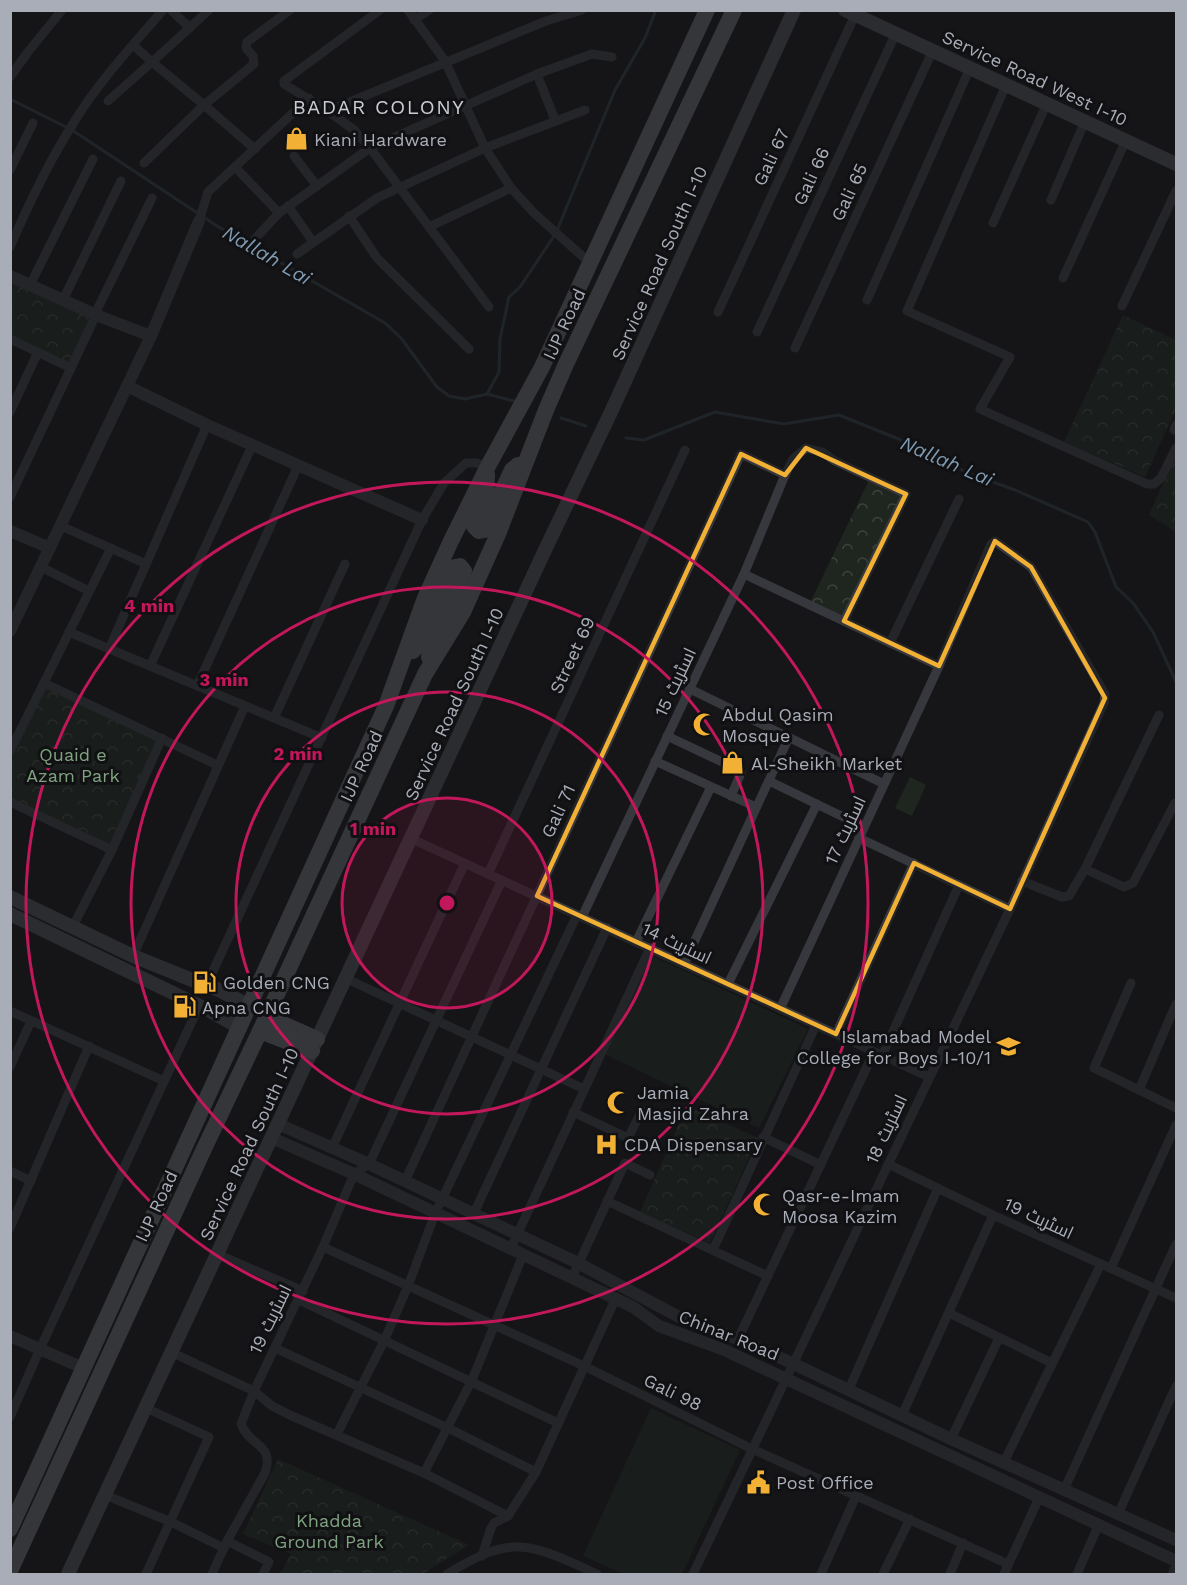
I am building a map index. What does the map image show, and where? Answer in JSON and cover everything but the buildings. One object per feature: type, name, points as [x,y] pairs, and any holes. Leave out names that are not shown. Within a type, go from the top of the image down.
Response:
[{"type":"highway","name":"IJP Road","points":[[10,1529],[386,706],[425,598],[487,468],[542,368],[707,10]]},
{"type":"highway","name":"IJP Road","points":[[12,1565],[425,674],[463,612],[498,534],[566,363],[734,10]]},
{"type":"highway","points":[[487,468],[486,500],[474,526],[479,531],[484,530],[512,470],[531,452]]},
{"type":"highway","points":[[404,660],[422,641],[455,567],[462,567],[463,573],[431,647],[425,674]]},
{"type":"highway","points":[[264,1024],[315,1045]]},
{"type":"main road","name":"Service Road South I-10","points":[[68,1575],[611,412],[794,10]]},
{"type":"main road","name":"Service Road West I-10","points":[[850,13],[1176,164]]},
{"type":"main road","points":[[10,897],[133,956],[208,986],[250,1006]]},
{"type":"main road","points":[[10,914],[240,1028]]},
{"type":"main road","points":[[199,1006],[208,986]]},
{"type":"main road","points":[[199,1006],[208,986]]},
{"type":"street","points":[[10,77],[62,10]]},
{"type":"street","points":[[10,247],[23,217],[77,117],[163,10]]},
{"type":"street","points":[[171,10],[190,28]]},
{"type":"street","points":[[108,101],[209,10]]},
{"type":"street","points":[[144,163],[204,105],[254,64],[253,56],[246,48],[247,42],[290,10]]},
{"type":"street","points":[[380,10],[284,81],[287,87],[309,98],[354,130],[370,148],[489,307]]},
{"type":"street","points":[[408,10],[445,61],[485,148],[512,188],[573,250],[590,263]]},
{"type":"street","points":[[414,20],[429,10]]},
{"type":"street","points":[[541,10],[546,21]]},
{"type":"street","points":[[328,111],[445,61],[546,21],[582,10]]},
{"type":"street","name":"Gali 67","points":[[718,312],[850,13]]},
{"type":"street","name":"Gali 66","points":[[757,332],[896,33]]},
{"type":"street","points":[[133,45],[255,149]]},
{"type":"street","name":"Gali 65","points":[[795,348],[933,50]]},
{"type":"street","points":[[253,241],[279,213],[370,148],[537,74],[592,54],[612,57]]},
{"type":"street","points":[[867,300],[970,68]]},
{"type":"street","points":[[537,74],[555,120]]},
{"type":"street","points":[[1006,85],[907,311],[1010,357],[980,409],[1147,484],[1154,484],[1161,478],[1176,448]]},
{"type":"street","points":[[10,631],[151,336],[199,221],[208,192],[309,98]]},
{"type":"street","points":[[993,223],[1047,103]]},
{"type":"street","points":[[297,254],[377,198],[485,148],[585,110]]},
{"type":"street","points":[[1051,200],[1085,121]]},
{"type":"street","points":[[10,170],[33,123]]},
{"type":"street","points":[[1063,278],[1126,140]]},
{"type":"street","points":[[294,156],[317,186]]},
{"type":"street","points":[[30,285],[93,159]]},
{"type":"street","points":[[235,167],[279,213]]},
{"type":"street","points":[[63,300],[121,181]]},
{"type":"street","points":[[429,227],[512,188]]},
{"type":"street","points":[[1122,306],[1176,191]]},
{"type":"street","points":[[10,497],[152,198]]},
{"type":"street","points":[[288,207],[313,242]]},
{"type":"street","points":[[349,216],[377,258],[469,349]]},
{"type":"street","points":[[10,276],[95,315],[151,336]]},
{"type":"street","points":[[10,339],[71,368]]},
{"type":"street","points":[[10,412],[38,352]]},
{"type":"street","points":[[127,386],[252,446],[422,520]]},
{"type":"street","points":[[110,649],[207,425]]},
{"type":"street","points":[[150,666],[252,446]]},
{"type":"street","name":"اسٹریٹ 15","points":[[337,1434],[384,1341],[435,1214],[444,1200],[511,1056],[744,574],[785,475],[793,459],[807,448],[822,452],[835,461],[906,494],[844,621]]},
{"type":"street","name":"Street 69","points":[[488,874],[685,450]]},
{"type":"street","name":"Gali 71","points":[[405,1181],[741,454],[785,475]]},
{"type":"street","points":[[208,986],[422,520],[444,483],[466,464],[477,463],[487,468]]},
{"type":"street","points":[[197,686],[298,466]]},
{"type":"street","points":[[890,643],[959,499]]},
{"type":"street","points":[[61,526],[146,564]]},
{"type":"street","points":[[10,531],[50,548]]},
{"type":"street","name":"اسٹریٹ 17","points":[[780,1008],[939,666],[991,544],[995,542],[1031,567],[1105,694],[1105,698]]},
{"type":"street","points":[[10,751],[111,548]]},
{"type":"street","points":[[274,718],[345,564]]},
{"type":"street","points":[[41,567],[89,591]]},
{"type":"street","points":[[744,574],[939,666]]},
{"type":"street","points":[[69,632],[322,738]]},
{"type":"street","points":[[44,683],[217,765]]},
{"type":"street","points":[[690,689],[884,784]]},
{"type":"street","name":"اسٹریٹ 18","points":[[693,1575],[1010,909],[1105,698]]},
{"type":"street","points":[[133,956],[245,706]]},
{"type":"street","points":[[1022,881],[1066,898],[1072,893],[1159,715]]},
{"type":"street","points":[[667,736],[739,770],[741,773],[731,796]]},
{"type":"street","points":[[684,964],[789,737]]},
{"type":"street","points":[[72,928],[112,850],[162,738]]},
{"type":"street","points":[[655,761],[756,807]]},
{"type":"street","points":[[769,781],[864,827]]},
{"type":"street","points":[[636,942],[711,787]]},
{"type":"street","points":[[10,802],[112,850]]},
{"type":"street","points":[[1085,869],[1124,887],[1129,886],[1138,876],[1175,803]]},
{"type":"street","points":[[728,984],[817,804]]},
{"type":"street","points":[[859,838],[1010,909]]},
{"type":"street","name":"اسٹریٹ 14","points":[[412,839],[929,1077]]},
{"type":"street","points":[[332,1148],[465,863]]},
{"type":"street","points":[[836,1034],[914,863]]},
{"type":"street","points":[[354,1174],[369,1164],[502,880]]},
{"type":"street","points":[[738,1339],[821,1165],[960,885]]},
{"type":"street","points":[[474,1213],[606,928]]},
{"type":"street","points":[[511,1248],[650,948]]},
{"type":"street","points":[[346,979],[584,1089]]},
{"type":"street","points":[[1131,983],[1094,1068],[1176,1108]]},
{"type":"street","points":[[1139,1090],[1176,1004]]},
{"type":"street","points":[[10,1417],[199,1006]]},
{"type":"street","points":[[10,1011],[164,1081]]},
{"type":"street","points":[[10,1067],[31,1021]]},
{"type":"street","points":[[712,1250],[816,1025]]},
{"type":"street","points":[[10,1228],[89,1046]]},
{"type":"street","points":[[573,1112],[628,1138],[642,1110]]},
{"type":"street","name":"Chinar Road","points":[[278,1124],[369,1164],[578,1263],[671,1313],[794,1364],[1176,1540]]},
{"type":"street","points":[[1111,1268],[1176,1125]]},
{"type":"street","points":[[763,1137],[821,1165]]},
{"type":"street","name":"Chinar Road","points":[[272,1138],[511,1248],[633,1308],[659,1326],[722,1349],[786,1378],[1176,1561]]},
{"type":"street","points":[[572,1278],[625,1163],[650,1175]]},
{"type":"street","name":"اسٹریٹ 19","points":[[888,1164],[993,1215],[1176,1298]]},
{"type":"street","points":[[10,1171],[31,1181]]},
{"type":"street","name":"اسٹریٹ 19","points":[[226,1545],[265,1473],[269,1460],[265,1450],[245,1434],[241,1424],[254,1391],[323,1247],[354,1174]]},
{"type":"street","points":[[849,1389],[938,1188]]},
{"type":"street","points":[[607,1201],[768,1276]]},
{"type":"street","points":[[902,1415],[993,1215]]},
{"type":"street","points":[[1064,1490],[1176,1245]]},
{"type":"street","name":"Gali 98","points":[[323,1247],[584,1366],[752,1449],[1008,1564]]},
{"type":"street","points":[[217,1254],[301,1295],[384,1341],[472,1380],[558,1423]]},
{"type":"street","points":[[424,1473],[472,1380],[523,1255]]},
{"type":"street","points":[[1004,1462],[1101,1264]]},
{"type":"street","points":[[482,1556],[494,1523],[508,1516],[536,1472],[615,1300]]},
{"type":"street","points":[[949,1313],[1052,1363]]},
{"type":"street","points":[[10,1336],[83,1368]]},
{"type":"street","points":[[951,1438],[999,1338]]},
{"type":"street","points":[[275,1348],[448,1428],[536,1472]]},
{"type":"street","points":[[173,1353],[254,1391],[272,1406],[424,1473],[508,1516]]},
{"type":"street","points":[[1118,1514],[1176,1386]]},
{"type":"street","points":[[146,1408],[209,1437],[146,1575]]},
{"type":"street","points":[[105,1495],[269,1562],[263,1575]]},
{"type":"street","points":[[821,1575],[856,1496]]},
{"type":"street","points":[[1004,1575],[1039,1498]]},
{"type":"street","points":[[883,1575],[910,1519]]},
{"type":"street","points":[[1077,1575],[1100,1524]]},
{"type":"street","points":[[950,1575],[963,1543]]},
{"type":"street","points":[[212,1575],[226,1545]]},
{"type":"street","points":[[447,1575],[494,1550],[511,1546],[545,1551],[597,1575]]},
{"type":"street","points":[[1174,1575],[1176,1569]]},
{"type":"highlighted area","points":[[806,448],[906,494],[844,621],[939,666],[995,541],[1031,567],[1105,698],[1010,909],[914,863],[836,1034],[537,896],[741,454],[785,475]]},
{"type":"green space","points":[[11,279],[91,317],[70,365],[11,337]]},
{"type":"green space","points":[[1123,315],[1176,340],[1176,409],[1145,477],[1064,442]]},
{"type":"green space","points":[[1176,454],[1176,532],[1149,515]]},
{"type":"green space","points":[[869,480],[901,495],[843,616],[811,601]]},
{"type":"green space","name":"Quaid e Azam Park","points":[[44,683],[162,738],[112,850],[11,802],[10,751]]},
{"type":"green space","points":[[910,777],[926,785],[912,816],[895,808]]},
{"type":"green space","points":[[648,954],[808,1029],[759,1128],[604,1054]]},
{"type":"green space","points":[[687,1106],[758,1138],[710,1243],[640,1212]]},
{"type":"green space","points":[[651,1408],[740,1450],[682,1574],[624,1574],[583,1556]]},
{"type":"green space","name":"Khadda Ground Park","points":[[278,1459],[469,1545],[422,1574],[280,1574],[291,1554],[243,1534]]},
{"type":"waterway","points":[[487,394],[499,372],[500,339],[509,297],[520,287],[556,233],[615,90],[645,38],[656,10]]},
{"type":"waterway","name":"Nallah Lai","points":[[10,99],[72,130],[217,226],[385,323],[401,338],[437,387],[449,396],[465,399],[487,394],[514,401]]},
{"type":"waterway","name":"Nallah Lai","points":[[626,438],[644,440],[715,412],[784,424],[839,415],[901,440],[968,473],[1015,490],[1088,522],[1095,532],[1116,587],[1133,603],[1153,632],[1176,682]]},
{"type":"waterway","name":"Nallah Lai","points":[[561,418],[586,426]]},
{"type":"place","name":"Kiani Hardware","points":[[296,139]]},
{"type":"place","name":"Abdul Qasim Mosque","points":[[704,724]]},
{"type":"place","name":"Al-Sheikh Market","points":[[733,763]]},
{"type":"place","name":"Golden CNG","points":[[205,982]]},
{"type":"place","name":"Apna CNG","points":[[184,1007]]},
{"type":"place","name":"Islamabad Model College for Boys I-10/1","points":[[1009,1046]]},
{"type":"place","name":"Jamia Masjid Zahra","points":[[619,1102]]},
{"type":"place","name":"CDA Dispensary","points":[[606,1144]]},
{"type":"place","name":"Qasr-e-Imam Moosa Kazim","points":[[764,1205]]},
{"type":"place","name":"Post Office","points":[[758,1482]]},
{"type":"district","name":"BADAR COLONY","points":[[379,107]]}]
